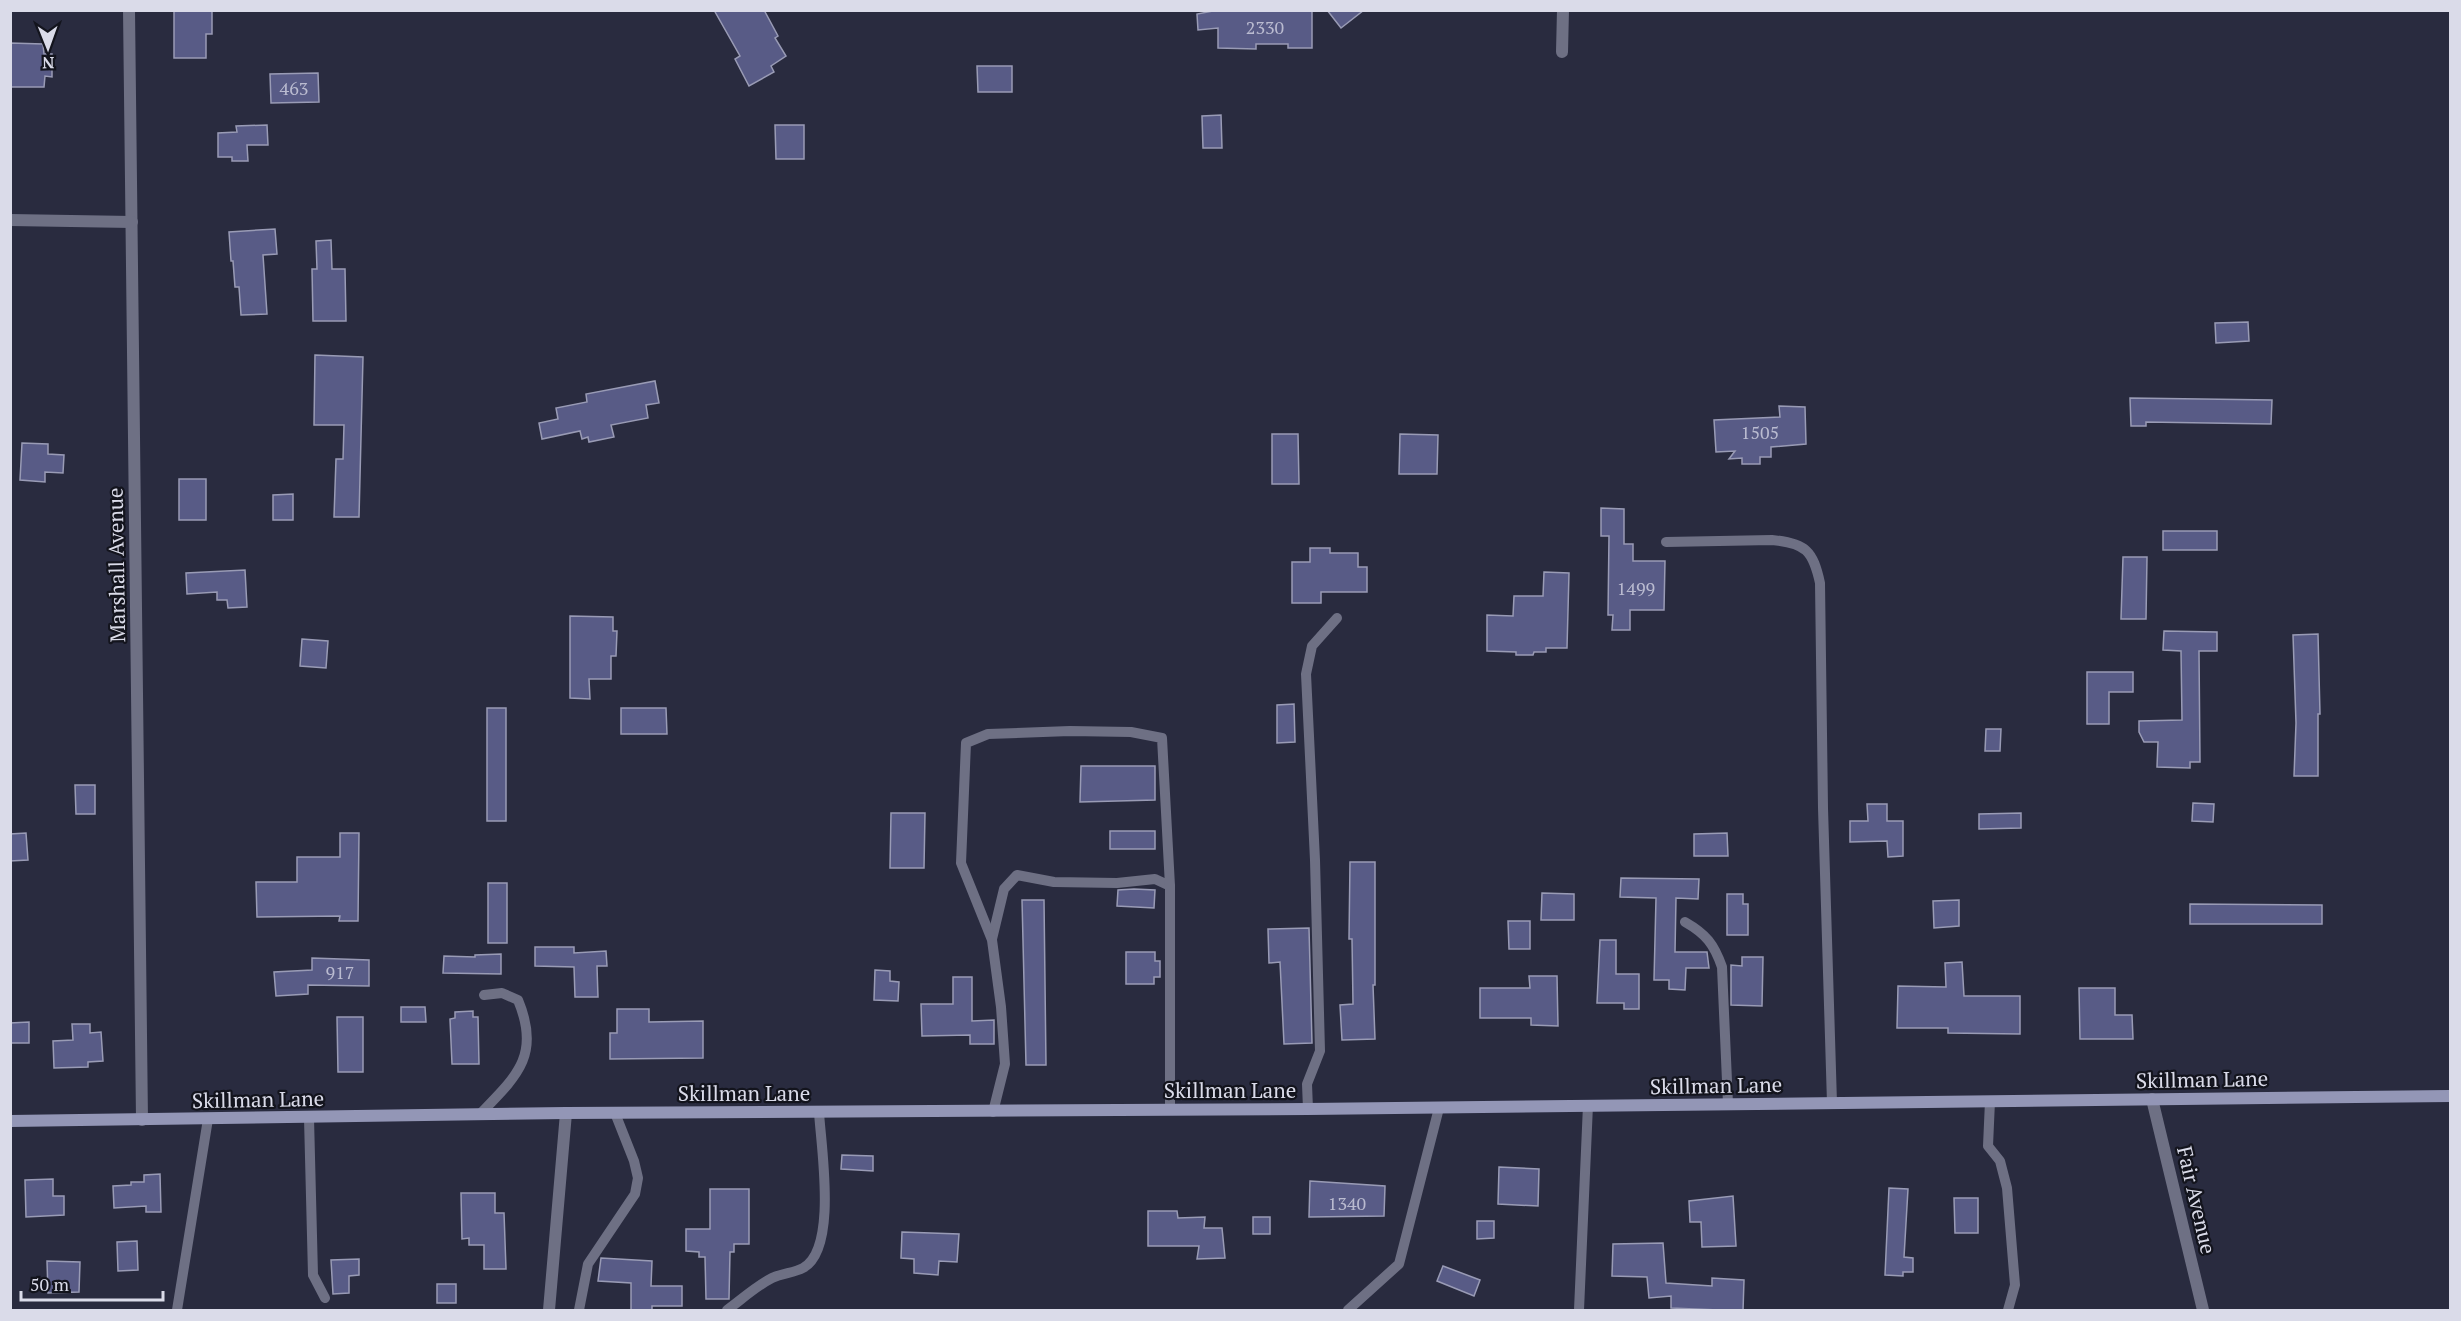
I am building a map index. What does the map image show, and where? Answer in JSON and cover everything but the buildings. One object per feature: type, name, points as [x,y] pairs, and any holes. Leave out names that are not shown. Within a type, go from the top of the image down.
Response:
[{"type":"street","name":"Marshall Avenue","points":[[129,10],[142,1120]]},
{"type":"street","points":[[1562,52],[1563,10]]},
{"type":"street","points":[[10,220],[132,222]]},
{"type":"street","name":"Skillman Lane","points":[[10,1121],[566,1113],[1439,1108],[2451,1096]]},
{"type":"street","name":"Fair Avenue","points":[[2152,1099],[2203,1311]]},
{"type":"street","points":[[549,1311],[566,1113]]},
{"type":"lane","points":[[1666,542],[1789,541],[1806,548],[1813,558],[1820,583],[1823,808],[1832,1103]]},
{"type":"lane","points":[[1308,1109],[1307,1084],[1320,1052],[1315,860],[1306,674],[1312,646],[1337,618]]},
{"type":"lane","points":[[993,1112],[1005,1064],[1001,1007],[992,939],[962,863],[966,743],[988,734],[1131,732],[1162,738],[1170,886],[1170,1110]]},
{"type":"lane","points":[[992,939],[1004,889],[1017,876],[1054,882],[1117,883],[1155,879],[1170,886]]},
{"type":"lane","points":[[1684,922],[1698,929],[1715,946],[1722,967],[1728,1104]]},
{"type":"lane","points":[[480,1114],[512,1081],[526,1057],[526,1020],[518,1000],[502,993],[484,995]]},
{"type":"lane","points":[[1990,1101],[1988,1146],[2000,1161],[2007,1188],[2015,1285],[2008,1311]]},
{"type":"lane","points":[[1579,1311],[1588,1105]]},
{"type":"lane","points":[[1348,1311],[1399,1264],[1439,1108]]},
{"type":"lane","points":[[727,1311],[772,1278],[804,1268],[816,1255],[823,1235],[824,1188],[819,1112]]},
{"type":"lane","points":[[579,1311],[588,1264],[635,1194],[638,1178],[634,1161],[615,1113]]},
{"type":"lane","points":[[309,1118],[313,1275],[325,1298]]},
{"type":"lane","points":[[177,1311],[208,1119]]}]
